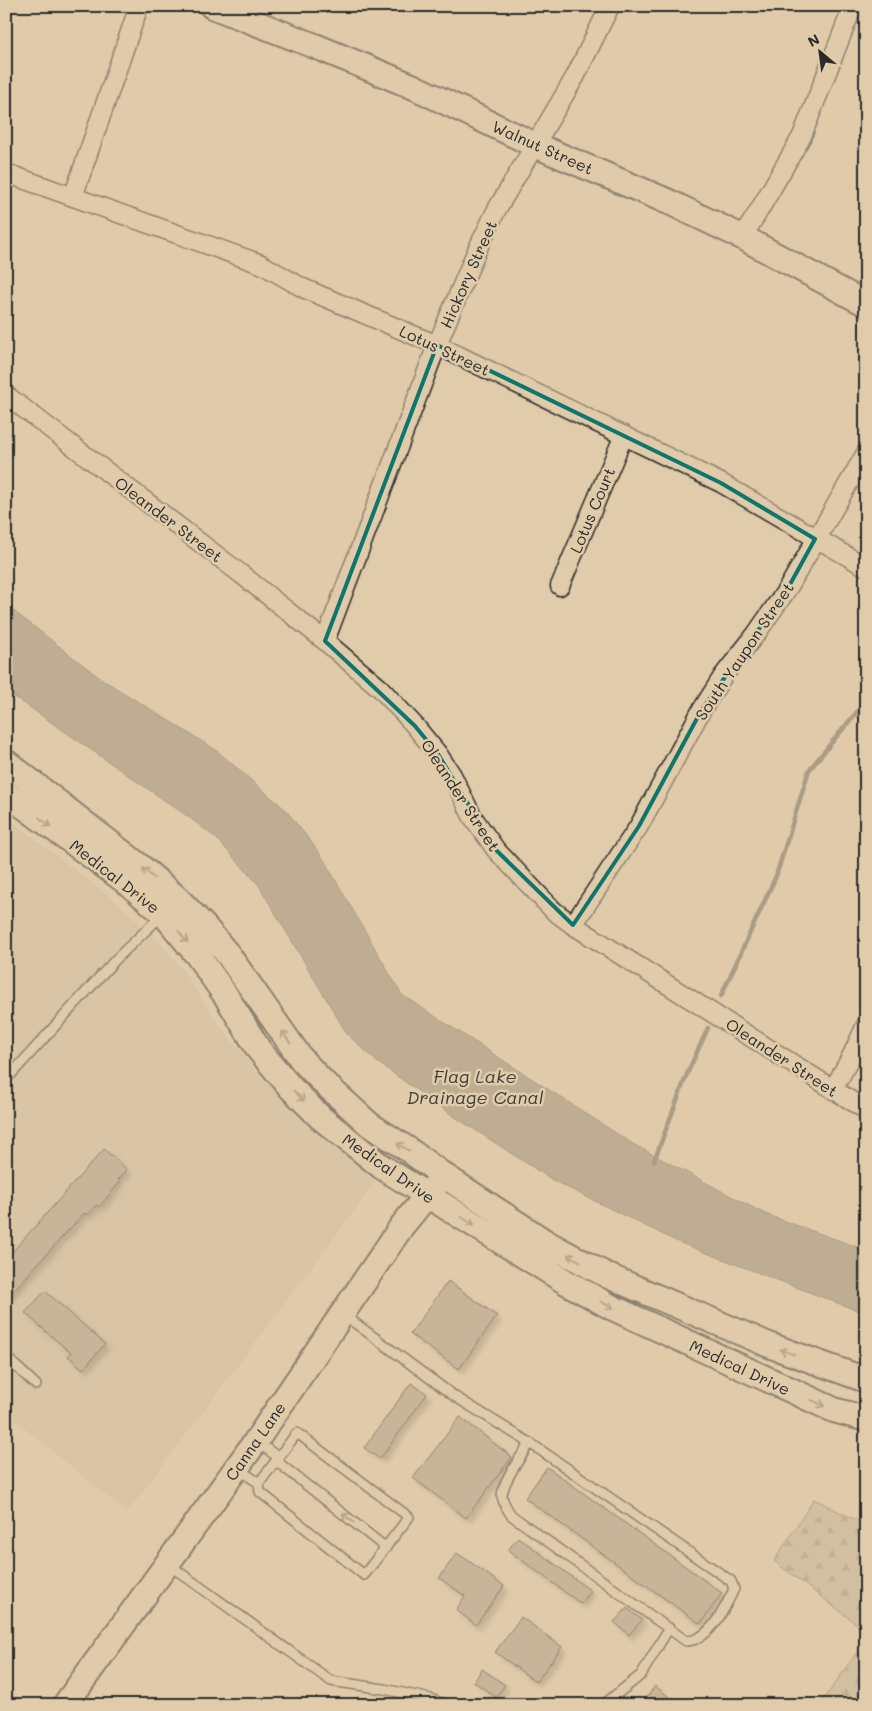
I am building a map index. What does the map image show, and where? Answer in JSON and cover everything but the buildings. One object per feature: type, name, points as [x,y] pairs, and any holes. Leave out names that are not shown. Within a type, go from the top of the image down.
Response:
[{"type":"street","points":[[74,197],[139,6]]},
{"type":"street","name":"Walnut Street","points":[[212,6],[405,83],[535,145],[669,202],[742,237],[866,304]]},
{"type":"street","name":"Hickory Street","points":[[325,641],[437,345],[477,250],[496,209],[575,77],[610,6]]},
{"type":"street","points":[[742,237],[758,214],[802,136],[853,6]]},
{"type":"street","name":"Lotus Street","points":[[6,173],[261,264],[303,288],[437,345],[721,483],[866,567]]},
{"type":"street","name":"Oleander Street","points":[[6,395],[241,574],[325,641],[381,689],[416,726],[438,754],[452,776],[472,816],[496,850],[554,910],[573,925],[866,1110]]},
{"type":"street","name":"Lotus Court","points":[[560,586],[624,435]]},
{"type":"street","name":"South Yaupon Street","points":[[573,925],[639,826],[701,711],[723,676],[756,634],[788,588],[815,538],[866,453]]},
{"type":"street","name":"Medical Drive","points":[[8,768],[142,868],[170,906],[198,956],[259,1050],[291,1088],[321,1118],[354,1146],[426,1196],[566,1282],[611,1307],[834,1410],[866,1419]]},
{"type":"street","name":"Medical Drive","points":[[6,793],[129,884],[204,926],[312,1071],[370,1125],[443,1175],[547,1243],[608,1276],[769,1345],[866,1380]]},
{"type":"street","points":[[832,1090],[852,1056],[866,1025]]},
{"type":"street","name":"Canna Lane","points":[[65,1705],[256,1441],[402,1226],[443,1175]]},
{"type":"lane","points":[[6,1080],[116,959],[170,906]]},
{"type":"lane","points":[[342,1314],[454,1396],[530,1443],[731,1580],[734,1589],[728,1602],[703,1636],[694,1641],[686,1640],[510,1514],[502,1498],[503,1489],[530,1443]]},
{"type":"lane","points":[[6,1357],[36,1385]]},
{"type":"lane","points":[[297,1433],[409,1517],[364,1575],[260,1492],[260,1484],[278,1458],[297,1433]]},
{"type":"lane","points":[[256,1441],[278,1458],[280,1464],[386,1548]]},
{"type":"lane","points":[[237,1468],[260,1484]]},
{"type":"lane","points":[[168,1564],[331,1681],[384,1689],[431,1699],[447,1705]]},
{"type":"lane","points":[[603,1705],[640,1675],[669,1628]]},
{"type":"highlighted area","points":[[437,345],[721,483],[815,539],[788,588],[701,711],[639,826],[573,925],[496,850],[438,754],[415,726],[325,641]]},
{"type":"shaded area","points":[[6,817],[116,901],[158,940],[181,967],[219,1024],[256,1071],[296,1115],[376,1182],[127,1513],[6,1413]]},
{"type":"green space","points":[[814,1499],[866,1525],[866,1631],[774,1561]]},
{"type":"green space","points":[[866,1639],[866,1705],[820,1705]]},
{"type":"water","name":"Flag Lake Drainage Canal","points":[[6,605],[100,678],[216,750],[286,810],[321,855],[402,995],[633,1144],[765,1214],[866,1250],[866,1314],[678,1242],[554,1181],[455,1117],[377,1062],[347,1034],[258,884],[216,838],[6,691]]},
{"type":"waterway","points":[[721,996],[776,876],[809,770],[866,701]]},
{"type":"waterway","points":[[654,1161],[687,1074],[708,1028]]}]
